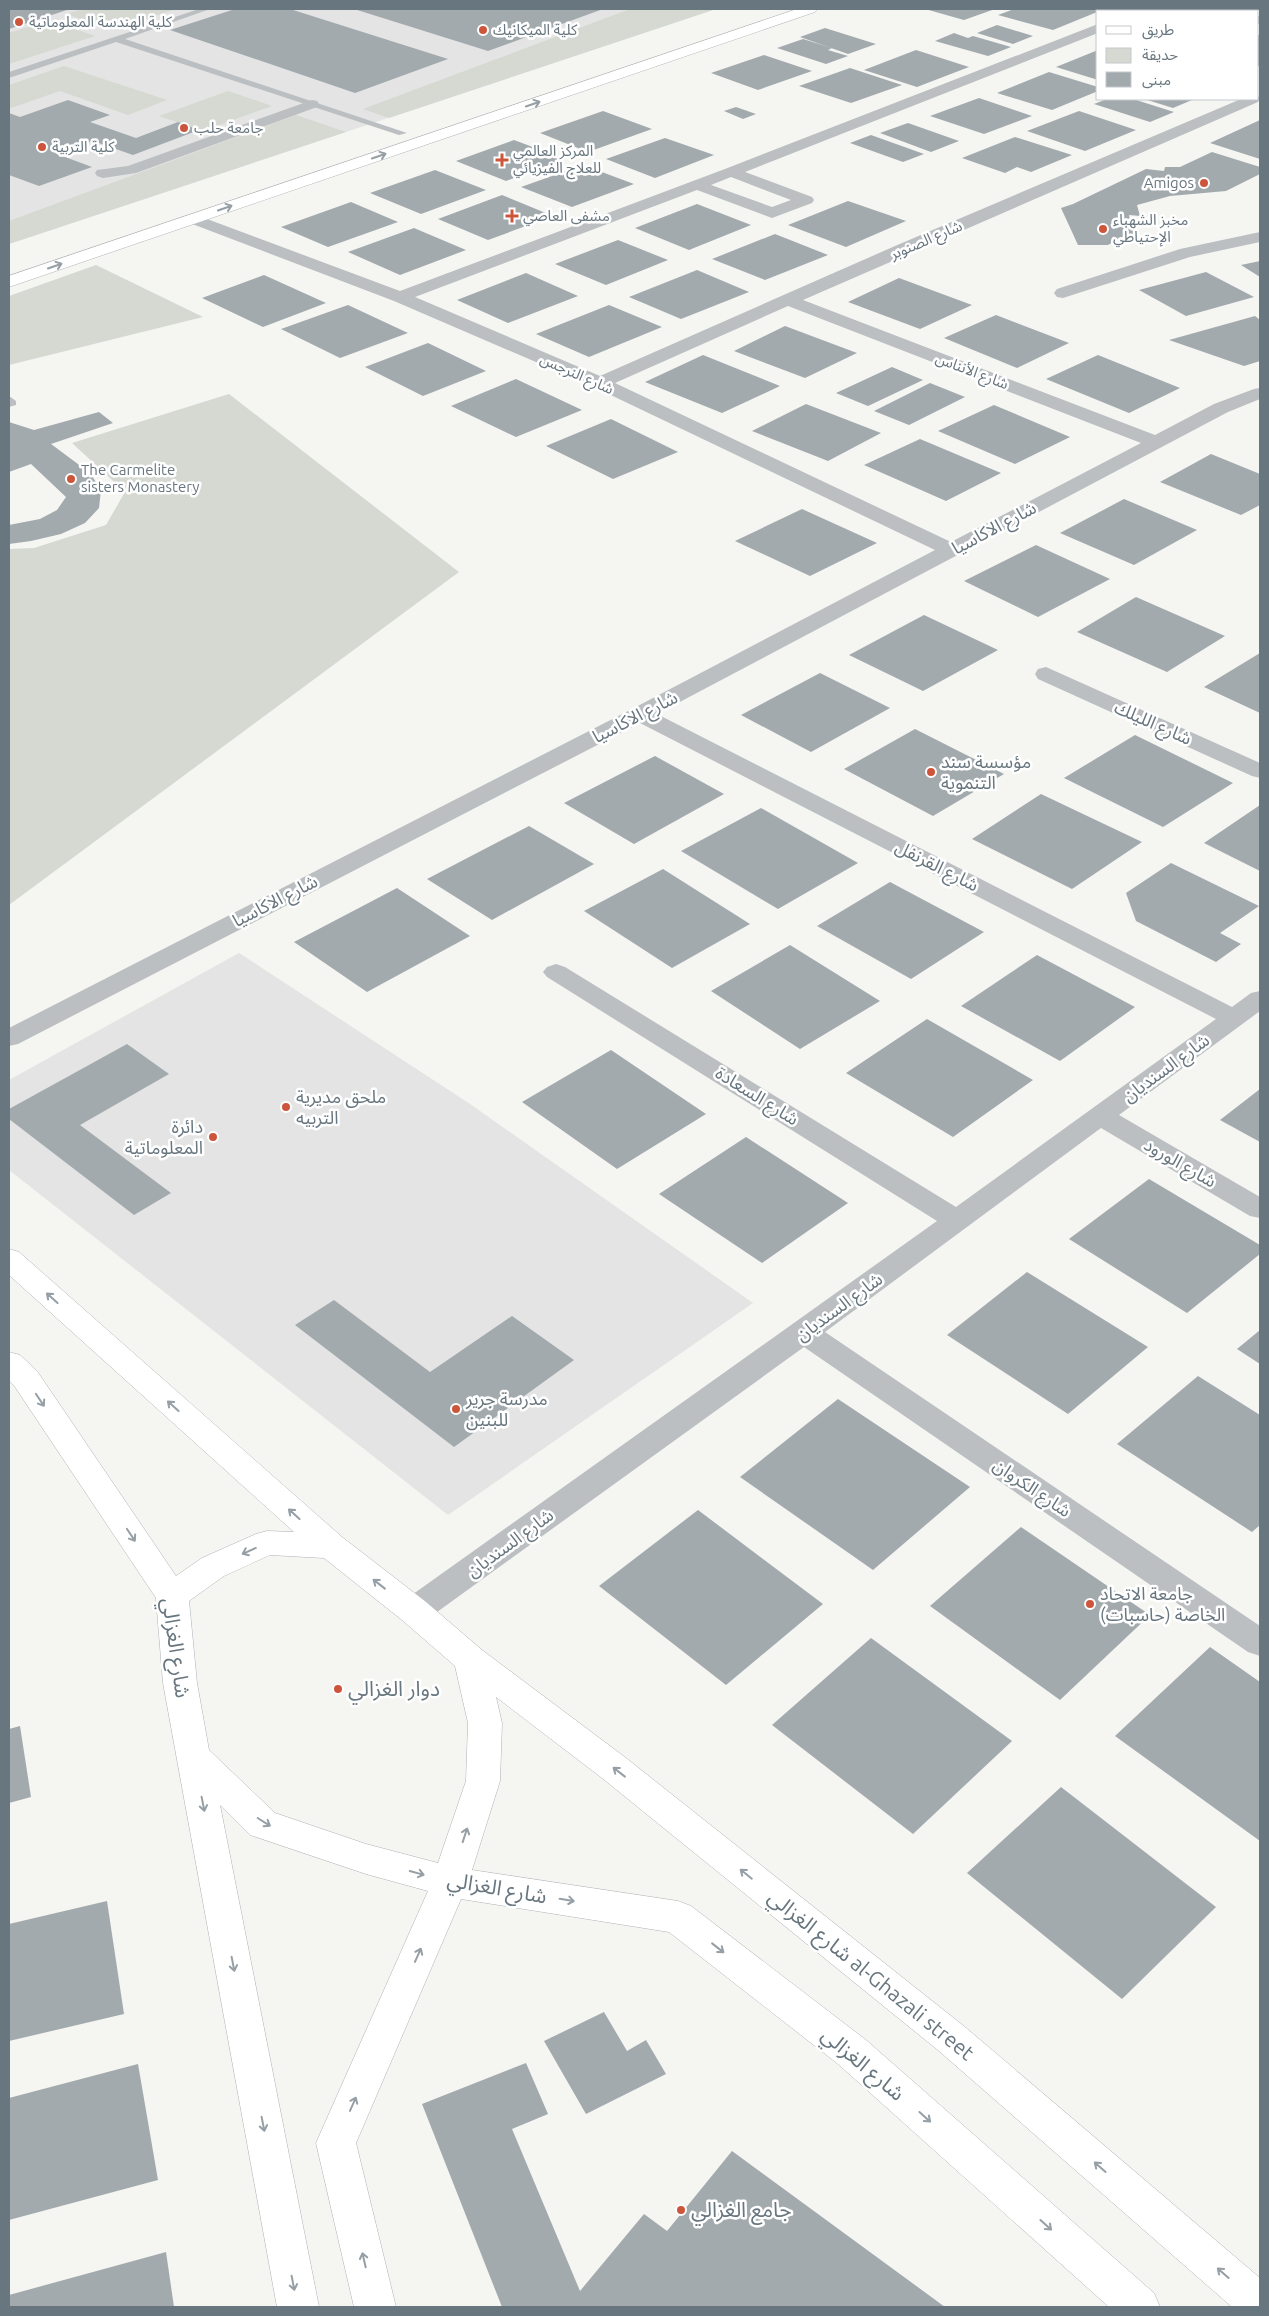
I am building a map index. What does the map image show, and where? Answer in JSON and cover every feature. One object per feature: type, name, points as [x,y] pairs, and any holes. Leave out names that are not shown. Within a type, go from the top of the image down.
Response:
[{"type":"main road","points":[[280,174],[767,9]]},
{"type":"main road","points":[[9,282],[810,9]]},
{"type":"main road","points":[[9,1259],[331,1546],[414,1611],[470,1660],[486,1723],[483,1781],[450,1882],[336,2143],[375,2307]]},
{"type":"main road","name":"شارع الغزالي","points":[[9,1363],[26,1379],[172,1596],[180,1683],[194,1756],[263,1824],[366,1859],[450,1882],[678,1917],[852,2052],[1139,2307]]},
{"type":"main road","points":[[172,1596],[213,1567],[267,1543],[331,1546]]},
{"type":"main road","name":"شارع الغزالي al-Ghazali street","points":[[470,1660],[614,1768],[952,2039],[1260,2305]]},
{"type":"main road","points":[[194,1756],[298,2307]]},
{"type":"street","points":[[400,297],[731,172],[1096,29]]},
{"type":"street","name":"شارع الصنوبر","points":[[600,383],[1251,100]]},
{"type":"street","points":[[103,173],[130,170],[312,104]]},
{"type":"street","points":[[697,185],[772,213],[806,200],[731,172]]},
{"type":"street","name":"شارع النرجس","points":[[193,219],[400,297],[600,383],[951,550]]},
{"type":"street","points":[[1063,293],[1186,253],[1260,237]]},
{"type":"street","name":"شارع الأنناس","points":[[788,300],[1156,442]]},
{"type":"street","name":"شارع الاكاسيا","points":[[9,1038],[640,714],[1221,408],[1260,393]]},
{"type":"street","name":"شارع الليلك","points":[[1046,674],[1260,772]]},
{"type":"street","name":"شارع القرنفل","points":[[640,714],[1234,1018]]},
{"type":"street","name":"شارع السعادة","points":[[556,972],[958,1220]]},
{"type":"street","name":"شارع السنديان","points":[[414,1611],[804,1332],[1260,999]]},
{"type":"street","name":"شارع الورود","points":[[1100,1116],[1260,1209]]},
{"type":"street","name":"شارع الكروان","points":[[804,1332],[1260,1643]]},
{"type":"lane","points":[[9,75],[206,9]]},
{"type":"lane","points":[[116,39],[402,134]]},
{"type":"lane","points":[[9,399],[12,403],[9,404]]},
{"type":"shaded area","name":"جامعة حلب","points":[[9,9],[716,9],[9,244]]},
{"type":"shaded area","points":[[239,953],[470,1104],[753,1303],[448,1515],[9,1170],[9,1080]]},
{"type":"green space","points":[[83,9],[176,9],[113,30],[66,14]]},
{"type":"green space","points":[[630,9],[716,9],[389,118],[363,109]]},
{"type":"green space","points":[[49,20],[95,36],[9,64],[9,33]]},
{"type":"green space","points":[[64,66],[167,100],[128,115],[60,91],[11,108],[9,107],[9,85]]},
{"type":"green space","points":[[228,91],[272,106],[203,131],[159,116]]},
{"type":"green space","points":[[296,115],[346,132],[9,244],[9,221]]},
{"type":"green space","points":[[96,265],[203,317],[9,365],[9,296]]},
{"type":"green space","points":[[229,394],[459,572],[9,905],[9,549],[34,548],[106,525],[125,492],[72,443]]},
{"type":"building","name":"كلية الهندسة المعلوماتية","points":[[9,9],[70,9],[9,29]]},
{"type":"building","points":[[235,9],[290,9],[448,59],[355,93],[170,30]]},
{"type":"building","name":"كلية الميكانيك","points":[[354,9],[603,9],[488,51]]},
{"type":"building","points":[[925,9],[995,9],[964,20]]},
{"type":"building","points":[[1014,9],[1102,10],[1096,10],[1096,12],[1053,30],[998,15]]},
{"type":"building","points":[[997,25],[1033,36],[1013,44],[977,33]]},
{"type":"building","points":[[825,28],[876,44],[848,54],[800,37]]},
{"type":"building","points":[[954,33],[968,38],[973,36],[1011,47],[988,56],[935,41]]},
{"type":"building","points":[[1259,35],[1260,35],[1259,66]]},
{"type":"building","points":[[803,39],[832,48],[828,50],[848,56],[826,64],[777,48]]},
{"type":"building","points":[[916,50],[969,67],[917,87],[864,70]]},
{"type":"building","points":[[1096,51],[1096,79],[1056,67]]},
{"type":"building","points":[[764,55],[812,71],[758,90],[711,73]]},
{"type":"building","points":[[850,68],[902,85],[851,103],[799,86]]},
{"type":"building","points":[[1049,72],[1096,86],[1096,92],[1052,110],[997,93]]},
{"type":"building","points":[[979,98],[1032,116],[984,134],[930,116]]},
{"type":"building","name":"كلية التربية","points":[[68,100],[110,115],[90,122],[136,138],[178,122],[199,130],[133,155],[93,141],[57,154],[92,167],[39,186],[9,175],[9,113],[20,117]]},
{"type":"building","points":[[1104,100],[1136,100],[1174,112],[1150,122],[1094,104]]},
{"type":"building","points":[[1147,100],[1192,100],[1173,108]]},
{"type":"building","points":[[736,107],[756,114],[743,119],[724,111]]},
{"type":"building","points":[[603,111],[652,129],[588,152],[540,133]]},
{"type":"building","points":[[1079,111],[1136,130],[1085,151],[1027,131]]},
{"type":"building","points":[[1260,120],[1260,159],[1210,143]]},
{"type":"building","points":[[908,123],[959,141],[931,152],[880,133]]},
{"type":"building","points":[[871,135],[924,154],[903,162],[850,143]]},
{"type":"building","points":[[1015,137],[1072,155],[1031,172],[1017,167],[1005,173],[962,158]]},
{"type":"building","points":[[665,138],[714,155],[655,178],[606,159]]},
{"type":"building","points":[[514,140],[565,159],[506,181],[456,161]]},
{"type":"building","points":[[1212,152],[1260,167],[1260,174],[1226,191],[1170,196],[1137,205],[1140,216],[1129,215],[1130,221],[1134,222],[1135,237],[1121,237],[1108,245],[1078,245],[1061,208],[1146,169],[1164,171],[1165,167],[1180,167]]},
{"type":"building","points":[[583,165],[634,184],[572,207],[521,187]]},
{"type":"building","points":[[435,170],[486,190],[421,214],[370,193]]},
{"type":"building","points":[[502,195],[553,216],[488,240],[438,219]]},
{"type":"building","points":[[848,201],[906,221],[846,247],[788,225]]},
{"type":"building","points":[[351,202],[398,222],[328,247],[281,227]]},
{"type":"building","points":[[697,204],[751,225],[689,250],[635,228]]},
{"type":"building","points":[[414,228],[466,250],[400,275],[348,252]]},
{"type":"building","points":[[775,234],[828,255],[765,280],[712,259]]},
{"type":"building","points":[[618,240],[668,260],[606,285],[555,264]]},
{"type":"building","points":[[1260,261],[1260,277],[1241,265]]},
{"type":"building","points":[[697,270],[749,292],[681,319],[629,297]]},
{"type":"building","points":[[1206,272],[1254,297],[1186,316],[1139,290]]},
{"type":"building","points":[[526,273],[578,296],[508,323],[457,300]]},
{"type":"building","points":[[264,275],[326,303],[263,327],[202,298]]},
{"type":"building","points":[[899,278],[972,305],[920,329],[848,302]]},
{"type":"building","points":[[348,305],[408,333],[340,358],[281,329]]},
{"type":"building","points":[[609,305],[662,327],[589,357],[536,334]]},
{"type":"building","points":[[996,315],[1069,343],[1017,368],[944,338]]},
{"type":"building","points":[[1255,316],[1260,320],[1260,361],[1244,366],[1169,340]]},
{"type":"building","points":[[785,326],[857,353],[805,378],[734,351]]},
{"type":"building","points":[[428,343],[486,371],[423,396],[365,367]]},
{"type":"building","points":[[703,355],[780,386],[722,413],[645,382]]},
{"type":"building","points":[[1098,355],[1180,388],[1129,413],[1046,379]]},
{"type":"building","points":[[892,367],[923,380],[868,406],[836,393]]},
{"type":"building","points":[[516,379],[582,410],[516,437],[451,406]]},
{"type":"building","points":[[930,383],[965,397],[909,425],[874,411]]},
{"type":"building","points":[[806,404],[881,433],[828,461],[752,431]]},
{"type":"building","points":[[994,405],[1070,437],[1015,464],[938,431]]},
{"type":"building","name":"The Carmelite sisters Monastery","points":[[99,412],[113,423],[51,444],[90,473],[101,490],[99,508],[85,523],[61,534],[9,544],[9,525],[40,519],[57,510],[66,497],[31,464],[9,472],[9,422],[34,430]]},
{"type":"building","points":[[611,419],[678,452],[613,479],[546,446]]},
{"type":"building","points":[[920,439],[1001,473],[946,501],[864,465]]},
{"type":"building","points":[[1211,454],[1260,474],[1260,505],[1241,515],[1160,482]]},
{"type":"building","points":[[1124,499],[1197,530],[1134,565],[1060,533]]},
{"type":"building","points":[[802,509],[877,543],[810,576],[735,541]]},
{"type":"building","points":[[1036,545],[1110,579],[1038,617],[964,581]]},
{"type":"building","points":[[1136,597],[1225,636],[1167,672],[1077,632]]},
{"type":"building","points":[[924,615],[998,650],[923,691],[849,655]]},
{"type":"building","points":[[1260,653],[1260,713],[1204,687]]},
{"type":"building","points":[[820,673],[890,708],[811,752],[741,715]]},
{"type":"building","points":[[915,729],[1004,774],[933,816],[844,769]]},
{"type":"building","points":[[1135,735],[1233,783],[1163,827],[1064,778]]},
{"type":"building","points":[[655,756],[724,794],[634,844],[564,803]]},
{"type":"building","points":[[1041,794],[1142,842],[1072,889],[972,839]]},
{"type":"building","points":[[1260,805],[1260,871],[1204,843]]},
{"type":"building","points":[[761,808],[858,863],[778,909],[681,851]]},
{"type":"building","points":[[529,826],[594,864],[492,920],[427,879]]},
{"type":"building","points":[[1171,863],[1259,906],[1220,933],[1241,944],[1216,962],[1136,921],[1126,893]]},
{"type":"building","points":[[663,869],[750,924],[672,968],[584,911]]},
{"type":"building","points":[[890,882],[984,932],[911,979],[817,926]]},
{"type":"building","points":[[397,888],[470,936],[367,992],[294,942]]},
{"type":"building","points":[[790,945],[880,1001],[800,1049],[711,991]]},
{"type":"building","points":[[1037,955],[1135,1007],[1060,1061],[961,1006]]},
{"type":"building","points":[[927,1019],[1033,1080],[953,1137],[846,1073]]},
{"type":"building","points":[[127,1044],[169,1074],[80,1125],[171,1193],[134,1215],[9,1119],[9,1109]]},
{"type":"building","points":[[611,1050],[706,1114],[617,1169],[522,1102]]},
{"type":"building","points":[[1260,1089],[1260,1142],[1220,1120]]},
{"type":"building","points":[[746,1137],[848,1203],[762,1263],[659,1194]]},
{"type":"building","points":[[1149,1179],[1260,1245],[1260,1254],[1187,1313],[1069,1239]]},
{"type":"building","points":[[1027,1272],[1148,1347],[1068,1414],[947,1335]]},
{"type":"building","points":[[334,1300],[430,1372],[512,1316],[574,1360],[454,1447],[295,1325]]},
{"type":"building","points":[[1260,1330],[1260,1364],[1237,1349]]},
{"type":"building","points":[[1198,1376],[1260,1415],[1260,1525],[1252,1532],[1117,1444]]},
{"type":"building","points":[[838,1399],[970,1487],[873,1570],[740,1477]]},
{"type":"building","points":[[698,1510],[823,1604],[726,1685],[599,1586]]},
{"type":"building","points":[[1021,1527],[1150,1615],[1060,1700],[930,1606]]},
{"type":"building","points":[[871,1638],[1012,1741],[913,1834],[772,1725]]},
{"type":"building","points":[[1210,1647],[1260,1682],[1260,1841],[1115,1736]]},
{"type":"building","points":[[20,1726],[31,1797],[9,1803],[9,1729]]},
{"type":"building","points":[[1061,1787],[1216,1907],[1122,1999],[967,1873]]},
{"type":"building","points":[[107,1901],[124,2014],[9,2041],[9,1924]]},
{"type":"building","points":[[604,2012],[627,2051],[646,2040],[666,2074],[586,2114],[544,2041]]},
{"type":"building","name":"جامع الغزالي","points":[[526,2063],[548,2114],[512,2129],[580,2291],[644,2214],[667,2231],[732,2151],[945,2307],[502,2307],[422,2104]]},
{"type":"building","points":[[138,2064],[158,2180],[9,2220],[9,2098]]},
{"type":"building","points":[[166,2252],[174,2307],[9,2307],[9,2295]]},
{"type":"place","name":"كلية الهندسة المعلوماتية","points":[[19,22]]},
{"type":"place","name":"كلية الميكانيك","points":[[483,30]]},
{"type":"place","name":"جامعة حلب","points":[[184,128]]},
{"type":"place","name":"كلية التربية","points":[[42,147]]},
{"type":"place","name":"المركز العالمي للعلاج الفيزيائي","points":[[502,160]]},
{"type":"place","name":"Amigos","points":[[1204,183]]},
{"type":"place","name":"مشفى العاصي","points":[[512,216]]},
{"type":"place","name":"مخبز الشهباء الإحتياطي","points":[[1103,229]]},
{"type":"place","name":"The Carmelite sisters Monastery","points":[[71,479]]},
{"type":"place","name":"مؤسسة سند التنموية","points":[[931,772]]},
{"type":"place","name":"ملحق مديرية التربيه","points":[[286,1107]]},
{"type":"place","name":"دائرة المعلوماتية","points":[[213,1137]]},
{"type":"place","name":"مدرسة جرير للبنين","points":[[456,1409]]},
{"type":"place","name":"جامعة الاتحاد الخاصة (حاسبات)","points":[[1090,1604]]},
{"type":"place","name":"دوار الغزالي","points":[[338,1689]]},
{"type":"place","name":"جامع الغزالي","points":[[681,2210]]}]
